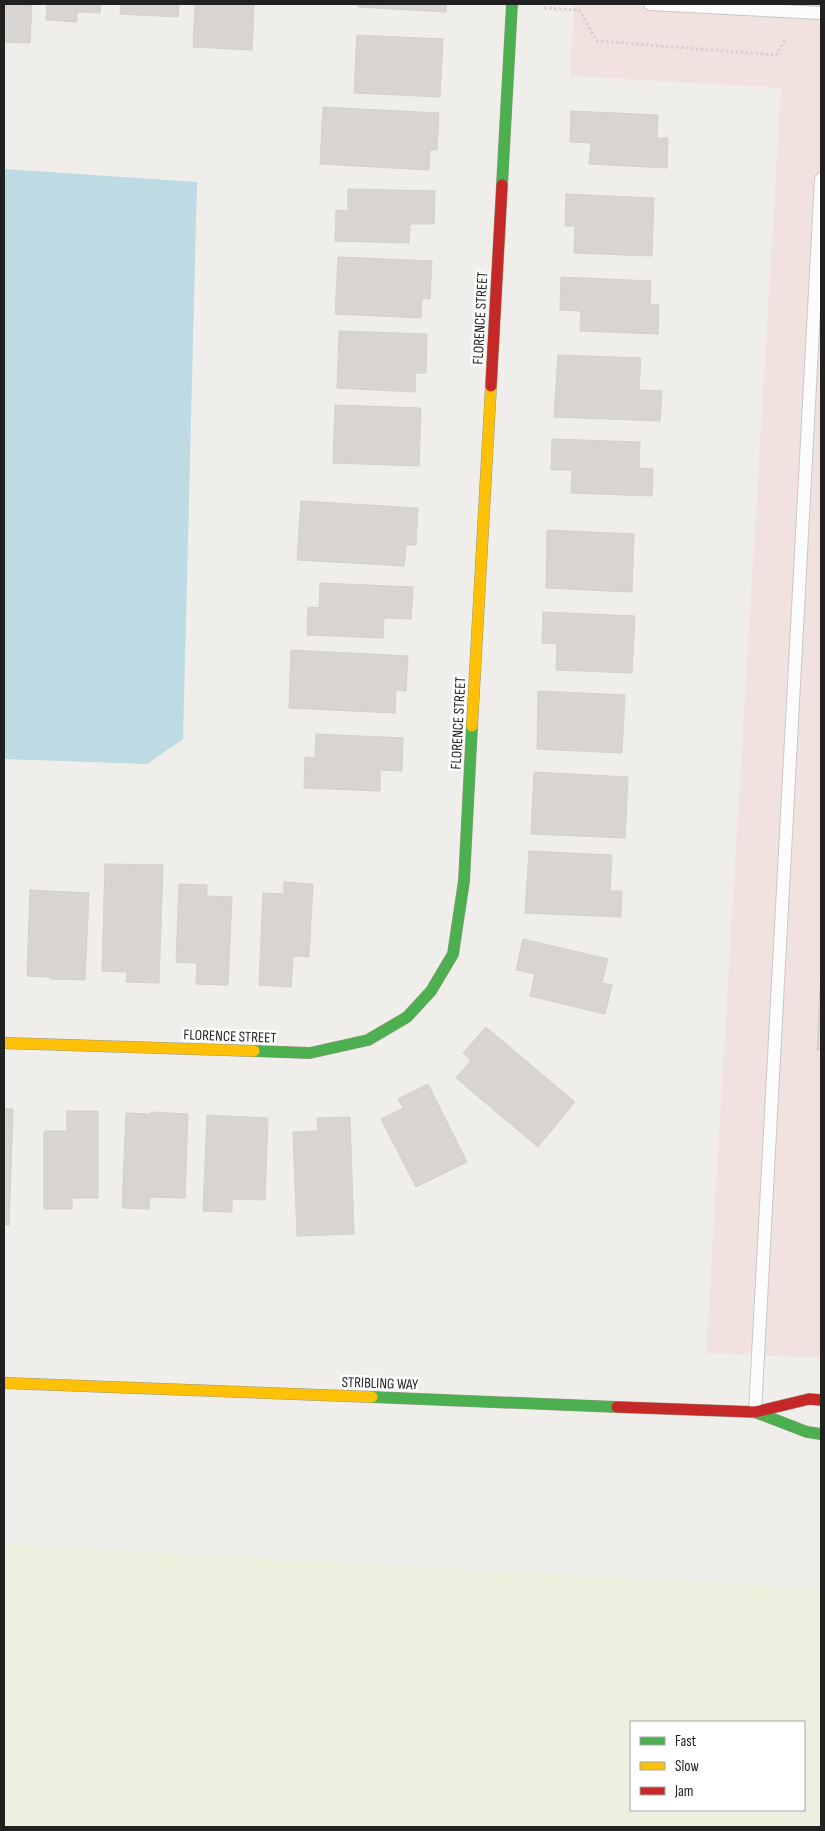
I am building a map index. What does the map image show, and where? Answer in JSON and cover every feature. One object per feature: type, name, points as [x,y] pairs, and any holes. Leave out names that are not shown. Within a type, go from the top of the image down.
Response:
[{"type":"street","name":"FLORENCE STREET","points":[[4,1043],[310,1053],[368,1040],[407,1017],[431,991],[453,954],[465,871],[512,4]]},
{"type":"street","name":"STRIBLING WAY","points":[[4,1383],[755,1412],[809,1399],[821,1400]]},
{"type":"street","name":"STRIBLING WAY","points":[[755,1412],[808,1432],[821,1434]]},
{"type":"lane","points":[[650,4],[821,12]]},
{"type":"lane","points":[[755,1412],[821,179]]},
{"type":"path","points":[[544,8],[579,10],[597,41],[776,55],[785,40]]},
{"type":"shaded area","points":[[574,4],[821,4],[821,1358],[706,1353],[781,88],[570,76]]},
{"type":"green space","points":[[4,1544],[821,1588],[821,1827],[4,1827]]},
{"type":"water","points":[[4,169],[197,182],[183,739],[147,764],[4,759]]},
{"type":"building","points":[[4,4],[32,4],[30,43],[4,42]]},
{"type":"building","points":[[47,4],[101,4],[100,13],[77,12],[77,22],[46,20]]},
{"type":"building","points":[[121,4],[179,4],[178,17],[120,14]]},
{"type":"building","points":[[195,4],[254,4],[252,50],[193,47]]},
{"type":"building","points":[[358,4],[446,4],[446,12],[358,7]]},
{"type":"building","points":[[357,35],[443,39],[440,97],[354,93]]},
{"type":"building","points":[[323,107],[439,113],[437,150],[430,150],[429,170],[320,164]]},
{"type":"building","points":[[571,111],[658,115],[657,138],[668,138],[667,168],[589,164],[591,143],[570,142]]},
{"type":"building","points":[[348,189],[435,191],[434,224],[410,224],[409,243],[335,241],[336,210],[348,211]]},
{"type":"building","points":[[566,194],[654,198],[652,256],[574,253],[575,226],[565,226]]},
{"type":"building","points":[[338,257],[432,261],[430,299],[422,298],[421,318],[335,314]]},
{"type":"building","points":[[561,277],[651,281],[650,304],[659,305],[658,334],[580,331],[581,311],[560,310]]},
{"type":"building","points":[[339,331],[427,334],[426,373],[416,373],[415,392],[337,388]]},
{"type":"building","points":[[558,355],[641,358],[639,390],[662,391],[660,421],[554,417]]},
{"type":"building","points":[[335,405],[421,408],[419,466],[333,463]]},
{"type":"building","points":[[552,439],[640,442],[639,468],[653,469],[652,496],[571,493],[572,470],[551,470]]},
{"type":"building","points":[[301,501],[418,508],[416,545],[406,545],[404,566],[297,560]]},
{"type":"building","points":[[547,530],[634,534],[632,592],[546,588]]},
{"type":"building","points":[[320,583],[413,587],[411,619],[384,618],[383,638],[307,635],[308,607],[319,608]]},
{"type":"building","points":[[543,612],[635,616],[632,673],[556,670],[557,644],[542,643]]},
{"type":"building","points":[[291,650],[408,656],[406,691],[396,690],[395,713],[289,708]]},
{"type":"building","points":[[538,691],[625,695],[622,753],[537,749]]},
{"type":"building","points":[[316,734],[403,738],[402,771],[380,770],[380,791],[304,788],[305,757],[315,758]]},
{"type":"building","points":[[534,772],[628,777],[625,838],[531,834]]},
{"type":"building","points":[[529,851],[612,855],[610,891],[622,891],[621,917],[525,913]]},
{"type":"building","points":[[105,864],[163,865],[159,983],[126,982],[127,972],[102,971]]},
{"type":"building","points":[[284,882],[313,884],[309,957],[293,956],[291,987],[259,985],[263,893],[284,894]]},
{"type":"building","points":[[179,884],[207,885],[207,896],[232,897],[228,985],[196,984],[197,963],[176,962]]},
{"type":"building","points":[[30,890],[89,893],[85,980],[27,976]]},
{"type":"building","points":[[523,939],[608,959],[602,983],[612,985],[605,1014],[530,996],[535,974],[516,970]]},
{"type":"building","points":[[821,966],[821,1050],[817,1050]]},
{"type":"building","points":[[486,1027],[575,1102],[538,1147],[456,1078],[471,1060],[463,1053]]},
{"type":"building","points":[[428,1084],[467,1162],[416,1187],[381,1119],[403,1108],[398,1099]]},
{"type":"building","points":[[4,1109],[13,1109],[9,1225],[4,1225]]},
{"type":"building","points":[[67,1111],[98,1111],[98,1198],[72,1198],[72,1209],[44,1209],[44,1131],[67,1131]]},
{"type":"building","points":[[151,1112],[188,1114],[185,1198],[150,1197],[149,1209],[122,1208],[126,1113],[151,1114]]},
{"type":"building","points":[[207,1115],[268,1118],[265,1200],[232,1199],[232,1212],[203,1211]]},
{"type":"building","points":[[350,1117],[354,1234],[297,1236],[293,1132],[318,1131],[317,1118]]},
{"type":"traffic: fast","points":[[502,185],[512,4]]},
{"type":"traffic: fast","points":[[254,1051],[310,1053],[368,1040],[407,1017],[431,991],[453,954],[464,881],[472,726]]},
{"type":"traffic: fast","points":[[372,1397],[617,1407]]},
{"type":"traffic: fast","points":[[755,1412],[807,1432],[821,1434]]},
{"type":"traffic: slow","points":[[472,726],[491,386]]},
{"type":"traffic: slow","points":[[4,1043],[254,1051]]},
{"type":"traffic: slow","points":[[4,1383],[372,1397]]},
{"type":"traffic: jam","points":[[491,386],[502,185]]},
{"type":"traffic: jam","points":[[617,1407],[755,1412],[809,1399],[821,1400]]}]
